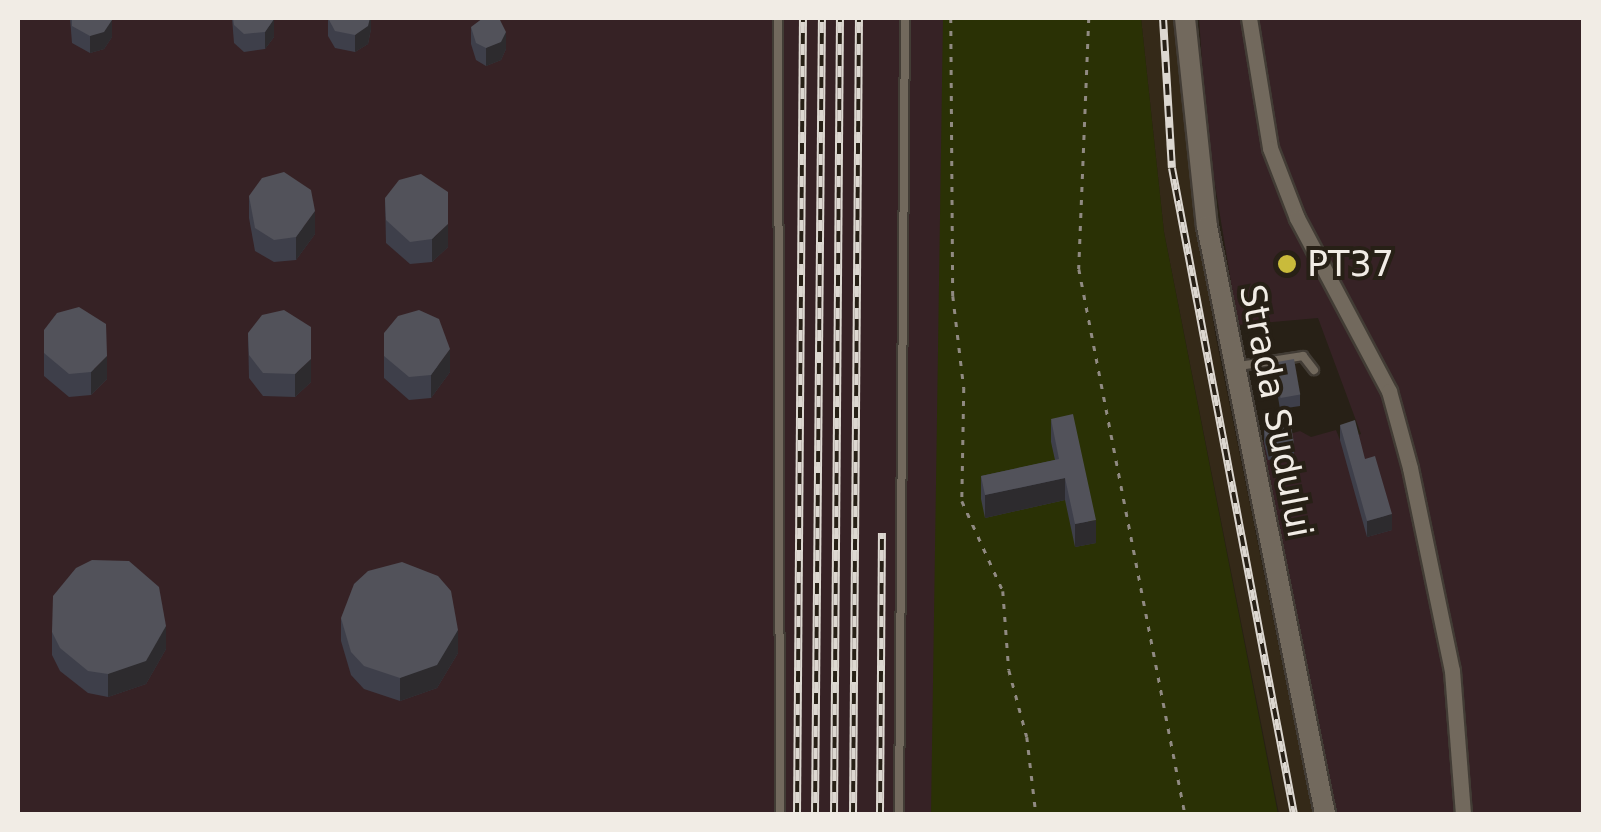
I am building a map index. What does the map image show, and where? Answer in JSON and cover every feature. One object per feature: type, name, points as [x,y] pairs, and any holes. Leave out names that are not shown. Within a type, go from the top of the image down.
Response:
[{"type":"street","name":"Strada Sudului","points":[[1185,18],[1207,226],[1324,814]]},
{"type":"street","points":[[1249,18],[1270,148],[1298,218],[1390,391],[1452,670],[1463,814]]},
{"type":"lane","points":[[778,18],[780,814]]},
{"type":"lane","points":[[899,814],[906,18]]},
{"type":"lane","points":[[1234,367],[1303,356],[1314,370]]},
{"type":"path","points":[[951,18],[953,296],[964,388],[962,501],[1003,591],[1009,670],[1027,736],[1036,814]]},
{"type":"path","points":[[1089,18],[1079,268],[1185,814]]},
{"type":"shaded area","points":[[18,18],[943,18],[943,814],[18,814]]},
{"type":"shaded area","points":[[1141,18],[1177,18],[1192,197],[1216,338],[1313,814],[1279,814],[1164,232]]},
{"type":"shaded area","points":[[1199,18],[1583,18],[1583,814],[1335,814],[1259,443],[1300,431],[1311,437],[1336,430],[1340,440],[1361,434],[1318,318],[1238,325],[1207,136]]},
{"type":"green space","points":[[943,18],[1141,18],[1164,232],[1278,814],[931,814]]},
{"type":"building","points":[[72,18],[112,20],[104,32],[90,36],[72,26]]},
{"type":"building","points":[[233,18],[274,19],[265,32],[244,34],[234,25]]},
{"type":"building","points":[[328,18],[370,18],[368,26],[355,35],[335,31]]},
{"type":"building","points":[[483,18],[499,18],[506,32],[501,42],[486,48],[476,43],[471,27]]},
{"type":"building","points":[[284,172],[311,190],[315,211],[296,237],[274,240],[255,228],[249,196],[262,178]]},
{"type":"building","points":[[421,174],[448,192],[448,224],[432,239],[410,242],[386,220],[385,198],[399,180]]},
{"type":"building","points":[[79,307],[106,324],[107,356],[91,372],[69,374],[44,353],[44,330],[57,313]]},
{"type":"building","points":[[284,310],[311,327],[311,359],[295,374],[263,373],[249,355],[248,333],[262,315]]},
{"type":"building","points":[[419,310],[439,319],[450,349],[431,375],[409,377],[384,356],[384,333],[398,316]]},
{"type":"building","points":[[1294,359],[1300,394],[1281,398],[1274,362]]},
{"type":"building","points":[[1073,414],[1096,520],[1075,524],[1065,478],[985,495],[981,476],[1059,459],[1051,419]]},
{"type":"building","points":[[1355,420],[1365,459],[1375,456],[1392,514],[1367,521],[1340,425]]},
{"type":"building","points":[[1291,426],[1294,443],[1267,447],[1264,431]]},
{"type":"building","points":[[92,560],[129,561],[159,587],[166,626],[146,661],[108,674],[88,671],[60,648],[52,632],[53,596],[76,568]]},
{"type":"building","points":[[402,562],[438,576],[451,591],[458,630],[437,665],[400,678],[364,666],[351,652],[341,618],[354,584],[368,571]]},
{"type":"railway","points":[[797,814],[803,18]]},
{"type":"railway","points":[[815,814],[822,18]]},
{"type":"railway","points":[[834,814],[840,18]]},
{"type":"railway","points":[[853,814],[859,18]]},
{"type":"railway","points":[[1163,18],[1172,168],[1294,814]]},
{"type":"railway","points":[[880,814],[882,533]]},
{"type":"place","name":"PT37","points":[[1287,264]]}]
